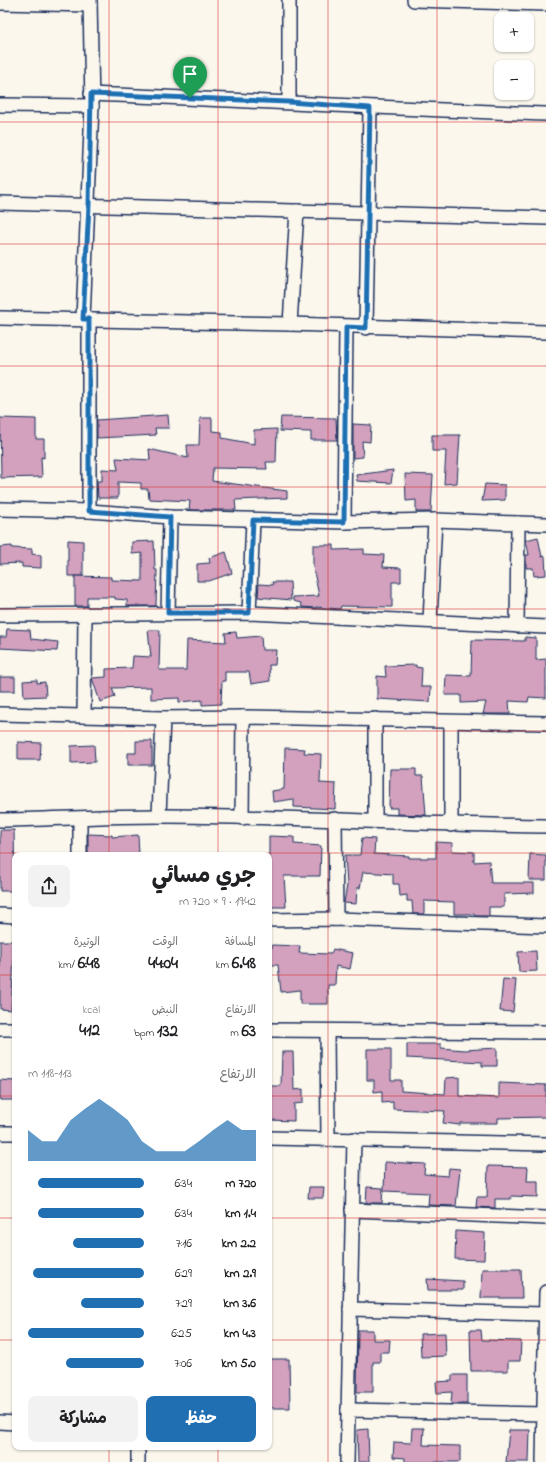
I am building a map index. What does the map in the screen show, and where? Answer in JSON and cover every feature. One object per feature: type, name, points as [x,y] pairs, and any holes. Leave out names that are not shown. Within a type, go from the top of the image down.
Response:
[{"type":"street","points":[[289,0],[289,102]]},
{"type":"street","points":[[414,0],[546,4]]},
{"type":"street","points":[[0,3],[90,3],[91,100],[86,319],[89,511]]},
{"type":"street","points":[[0,105],[91,100],[289,102],[370,108],[546,114]]},
{"type":"street","points":[[366,328],[370,108]]},
{"type":"street","points":[[0,203],[546,218]]},
{"type":"street","points":[[290,324],[297,211]]},
{"type":"street","points":[[0,318],[290,324],[366,328],[546,332]]},
{"type":"street","points":[[344,522],[346,327]]},
{"type":"street","points":[[0,509],[89,511],[170,517],[253,520],[344,522],[435,520],[546,524]]},
{"type":"street","points":[[168,613],[170,517]]},
{"type":"street","points":[[249,613],[253,520]]},
{"type":"street","points":[[430,621],[435,520]]},
{"type":"street","points":[[517,626],[518,523]]},
{"type":"street","points":[[0,615],[249,613],[546,627]]},
{"type":"street","points":[[84,716],[85,614]]},
{"type":"street","points":[[0,714],[163,718],[242,717],[546,723]]},
{"type":"street","points":[[242,717],[242,818]]},
{"type":"street","points":[[159,816],[163,718]]},
{"type":"street","points":[[375,719],[375,821]]},
{"type":"street","points":[[451,722],[451,825]]},
{"type":"street","points":[[0,820],[159,816],[335,819],[451,825],[546,826]]},
{"type":"street","points":[[80,819],[80,852]]},
{"type":"street","points":[[335,819],[336,919]]},
{"type":"street","points":[[0,915],[12,916]]},
{"type":"street","points":[[272,920],[336,919],[546,926]]},
{"type":"street","points":[[0,1029],[12,1029]]},
{"type":"street","points":[[272,1030],[546,1032]]},
{"type":"street","points":[[327,1030],[328,1139]]},
{"type":"street","points":[[0,1133],[12,1133]]},
{"type":"street","points":[[272,1138],[546,1144]]},
{"type":"street","points":[[347,1462],[354,1139]]},
{"type":"street","points":[[352,1210],[546,1218]]},
{"type":"street","points":[[543,1462],[546,1292]]},
{"type":"street","points":[[350,1309],[545,1314]]},
{"type":"street","points":[[348,1410],[545,1414]]},
{"type":"street","points":[[0,1422],[12,1423]]},
{"type":"street","points":[[138,1450],[138,1462]]},
{"type":"building","points":[[168,415],[169,428],[155,428],[156,435],[97,438],[97,420]]},
{"type":"building","points":[[281,417],[336,418],[337,440],[311,440],[311,432],[280,431]]},
{"type":"building","points":[[0,418],[36,419],[36,439],[44,439],[44,458],[41,457],[42,477],[1,478]]},
{"type":"building","points":[[200,418],[212,418],[212,431],[222,432],[222,438],[254,444],[254,430],[277,429],[276,462],[266,462],[267,469],[213,468],[212,481],[287,491],[287,498],[235,500],[236,510],[189,510],[190,501],[149,499],[148,489],[141,489],[141,483],[118,482],[118,498],[98,498],[97,481],[102,481],[102,469],[118,470],[116,458],[150,460],[149,449],[188,458],[187,445],[199,445]]},
{"type":"building","points":[[353,424],[371,425],[370,442],[362,441],[363,457],[353,458]]},
{"type":"building","points":[[432,435],[460,435],[457,483],[444,484],[446,451],[432,451]]},
{"type":"building","points":[[393,470],[391,483],[357,481],[356,475]]},
{"type":"building","points":[[405,474],[433,475],[431,512],[416,512],[416,500],[406,501]]},
{"type":"building","points":[[485,484],[505,485],[505,500],[482,501]]},
{"type":"building","points":[[538,537],[542,557],[545,556],[546,575],[534,576],[533,568],[526,568],[526,555],[529,555],[526,540]]},
{"type":"building","points":[[68,540],[83,541],[83,576],[68,576]]},
{"type":"building","points":[[154,541],[155,570],[157,570],[156,606],[127,606],[127,600],[115,599],[115,597],[87,597],[87,606],[75,606],[75,576],[111,577],[111,580],[142,581],[142,553],[132,554],[132,542]]},
{"type":"building","points":[[313,545],[334,545],[334,550],[364,549],[364,554],[384,555],[383,567],[401,568],[401,582],[392,582],[392,607],[341,606],[340,609],[316,608],[302,607],[301,603],[293,601],[293,597],[319,596],[313,567]]},
{"type":"building","points":[[12,546],[12,548],[32,549],[32,554],[41,555],[41,568],[22,567],[22,563],[0,564],[0,547]]},
{"type":"building","points":[[226,552],[232,573],[209,581],[197,581],[197,564],[210,563],[209,558]]},
{"type":"building","points":[[272,582],[290,582],[291,600],[258,597],[259,584],[273,585]]},
{"type":"building","points":[[7,629],[30,630],[31,639],[58,642],[57,651],[0,648],[0,637],[6,637]]},
{"type":"building","points":[[148,630],[160,630],[159,670],[186,670],[187,640],[226,642],[225,633],[236,632],[237,638],[261,636],[262,650],[276,650],[275,665],[269,665],[270,681],[251,684],[249,672],[225,672],[225,681],[222,681],[221,704],[202,705],[202,700],[179,702],[179,698],[151,699],[151,687],[112,688],[115,697],[100,702],[92,678],[106,677],[106,669],[132,668],[133,656],[151,657]]},
{"type":"building","points":[[525,637],[536,638],[536,660],[546,659],[546,698],[529,697],[528,702],[509,701],[510,714],[483,714],[486,702],[461,703],[461,695],[445,695],[446,675],[471,676],[472,640],[525,641]]},
{"type":"building","points":[[416,665],[416,667],[422,668],[421,687],[431,687],[430,702],[377,699],[377,676],[386,677],[385,666]]},
{"type":"building","points":[[0,677],[15,677],[15,691],[0,691]]},
{"type":"building","points":[[37,680],[37,683],[45,682],[46,696],[24,697],[23,681]]},
{"type":"building","points":[[136,741],[152,741],[152,765],[128,765],[128,753],[136,753]]},
{"type":"building","points":[[18,742],[41,743],[40,760],[18,760]]},
{"type":"building","points":[[94,745],[95,762],[71,763],[71,746]]},
{"type":"building","points":[[285,748],[305,749],[304,753],[321,754],[320,783],[336,784],[335,809],[294,807],[294,799],[273,802],[272,791],[284,789]]},
{"type":"building","points":[[390,769],[416,769],[416,776],[423,776],[426,815],[397,814],[397,808],[389,808]]},
{"type":"building","points":[[0,830],[14,830],[14,852],[12,852],[12,891],[0,891]]},
{"type":"building","points":[[88,834],[112,835],[112,837],[138,835],[139,852],[88,852]]},
{"type":"building","points":[[269,836],[294,837],[294,844],[321,846],[320,876],[284,876],[286,907],[272,907],[272,852],[269,852]]},
{"type":"building","points":[[362,838],[375,839],[374,854],[409,856],[409,858],[436,858],[436,842],[453,843],[452,851],[474,852],[474,862],[489,861],[491,883],[534,883],[534,893],[504,894],[504,907],[489,907],[489,916],[454,914],[454,902],[424,901],[424,914],[413,914],[412,901],[407,901],[407,895],[400,896],[399,884],[393,884],[393,874],[363,872],[360,888],[357,888],[356,904],[344,903],[347,885],[345,855],[360,855]]},
{"type":"building","points":[[530,854],[546,855],[546,880],[529,880]]},
{"type":"building","points":[[0,941],[12,941],[11,1010],[0,1009]]},
{"type":"building","points":[[272,945],[300,946],[299,953],[331,954],[333,949],[353,953],[350,969],[336,966],[335,985],[328,985],[328,1004],[300,1004],[300,990],[281,992],[278,965],[272,965]]},
{"type":"building","points":[[536,951],[537,971],[519,972],[518,952]]},
{"type":"building","points":[[503,979],[516,980],[513,1012],[500,1011]]},
{"type":"building","points":[[407,1044],[441,1044],[441,1048],[464,1050],[497,1048],[497,1066],[482,1066],[482,1062],[407,1058]]},
{"type":"building","points":[[367,1049],[391,1049],[391,1080],[401,1080],[401,1091],[445,1094],[446,1078],[459,1077],[459,1096],[499,1098],[499,1083],[546,1085],[546,1117],[498,1118],[498,1123],[460,1123],[460,1125],[443,1123],[445,1111],[393,1109],[393,1102],[382,1103],[382,1091],[374,1092],[374,1080],[367,1080]]},
{"type":"building","points":[[282,1052],[293,1052],[294,1090],[303,1089],[303,1103],[294,1104],[294,1121],[272,1120],[272,1086],[281,1086]]},
{"type":"building","points":[[0,1080],[12,1081],[12,1100],[0,1100]]},
{"type":"building","points":[[385,1162],[425,1164],[424,1174],[448,1176],[449,1168],[460,1169],[456,1206],[428,1205],[429,1193],[384,1191]]},
{"type":"building","points":[[488,1166],[528,1167],[527,1181],[538,1181],[538,1197],[511,1196],[511,1199],[495,1199],[495,1208],[476,1207],[477,1197],[487,1197]]},
{"type":"building","points":[[309,1187],[324,1187],[323,1198],[308,1198]]},
{"type":"building","points":[[367,1187],[383,1188],[382,1203],[366,1203]]},
{"type":"building","points":[[456,1231],[485,1233],[484,1260],[455,1259]]},
{"type":"building","points":[[482,1269],[521,1269],[522,1298],[481,1298]]},
{"type":"building","points":[[427,1279],[463,1281],[463,1290],[428,1290]]},
{"type":"building","points":[[358,1330],[373,1330],[373,1340],[390,1340],[389,1352],[380,1352],[380,1362],[373,1362],[373,1392],[357,1392]]},
{"type":"building","points":[[470,1330],[481,1330],[482,1340],[521,1341],[520,1361],[508,1361],[508,1371],[471,1371]]},
{"type":"building","points":[[445,1333],[446,1356],[421,1357],[420,1334]]},
{"type":"building","points":[[272,1359],[289,1359],[290,1408],[272,1408]]},
{"type":"building","points":[[452,1375],[467,1375],[467,1404],[451,1404],[452,1392],[437,1393],[436,1382],[452,1381]]},
{"type":"building","points":[[412,1428],[424,1428],[423,1445],[460,1446],[460,1462],[405,1462],[405,1458],[393,1457],[394,1442],[411,1443]]},
{"type":"building","points":[[368,1429],[369,1462],[358,1462],[357,1430]]},
{"type":"building","points":[[509,1430],[530,1430],[529,1462],[506,1462]]},
{"type":"route","points":[[91,94],[190,98],[289,102],[370,108],[366,328],[346,327],[344,522],[253,520],[249,613],[168,613],[170,517],[89,511],[89,319],[83,319],[89,205],[92,106],[91,94]]}]
